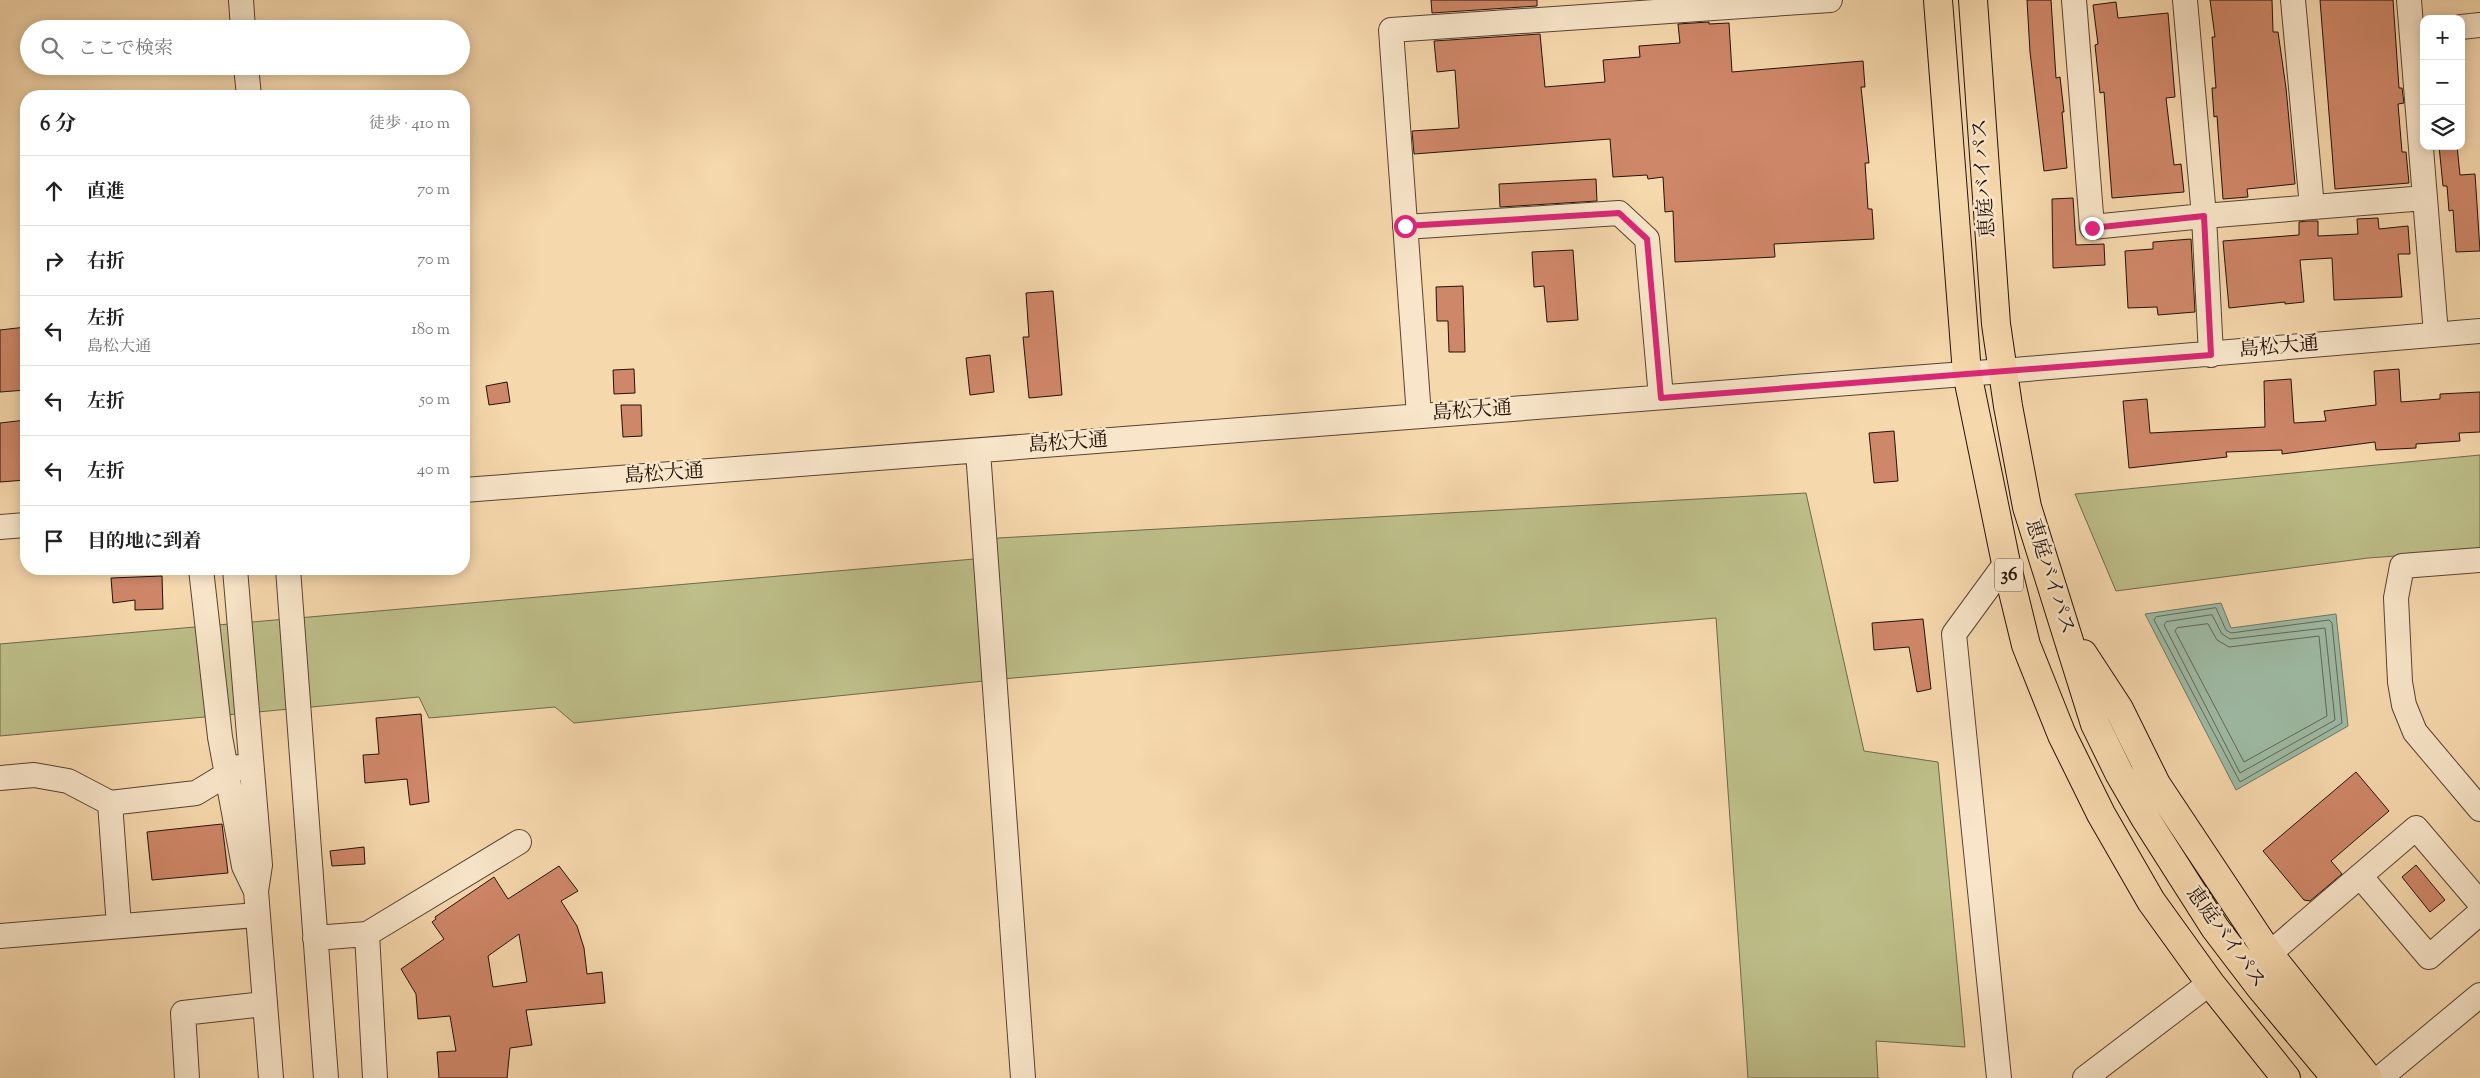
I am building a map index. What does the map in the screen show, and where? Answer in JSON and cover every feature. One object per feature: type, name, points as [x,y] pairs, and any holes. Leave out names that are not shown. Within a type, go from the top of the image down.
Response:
[{"type":"highway","name":"恵庭バイパス","points":[[1938,0],[1967,373],[2006,563],[2026,644],[2062,735],[2101,814],[2151,901],[2210,983],[2286,1078]]},
{"type":"highway","name":"恵庭バイパス","points":[[1973,0],[1996,324],[2003,372],[2027,507],[2095,724],[2119,773],[2145,818],[2215,928],[2260,987],[2336,1078]]},
{"type":"highway","points":[[2066,628],[2119,709],[2156,784],[2269,954],[2368,1078]]},
{"type":"street","points":[[241,0],[242,20]]},
{"type":"street","points":[[1419,416],[1391,30],[1605,8],[1830,0]]},
{"type":"street","points":[[2074,0],[2092,228],[2204,216],[2425,198]]},
{"type":"street","points":[[2185,0],[2204,216],[2211,355]]},
{"type":"street","points":[[2293,0],[2312,207]]},
{"type":"street","points":[[2409,0],[2418,31],[2425,198],[2436,334]]},
{"type":"street","points":[[2465,27],[2480,26]]},
{"type":"street","points":[[247,75],[248,90]]},
{"type":"street","points":[[1405,226],[1619,213],[1647,239],[1661,398]]},
{"type":"street","name":"島松大通","points":[[470,490],[1967,373],[2003,372],[2480,331]]},
{"type":"street","points":[[978,451],[1023,1078]]},
{"type":"street","points":[[0,527],[20,525]]},
{"type":"street","points":[[2480,560],[2402,566],[2396,598],[2400,682],[2404,706],[2415,732],[2480,809]]},
{"type":"street","points":[[1999,1078],[1954,634],[2006,563]]},
{"type":"street","points":[[202,575],[220,736],[244,866],[256,891]]},
{"type":"street","points":[[235,575],[260,865],[256,891],[257,915],[271,1078]]},
{"type":"street","points":[[288,575],[326,1078]]},
{"type":"street","points":[[0,778],[34,775],[68,781],[110,803],[196,793],[250,759]]},
{"type":"street","points":[[110,803],[119,926]]},
{"type":"street","points":[[2269,954],[2360,876],[2416,828],[2479,914],[2429,957],[2360,876]]},
{"type":"street","points":[[316,938],[367,934],[519,842]]},
{"type":"street","points":[[0,936],[257,915]]},
{"type":"street","points":[[367,934],[375,1078]]},
{"type":"street","points":[[2085,1078],[2210,983]]},
{"type":"street","points":[[2380,1078],[2480,995]]},
{"type":"street","points":[[187,1078],[183,1013],[264,1004]]},
{"type":"green space","points":[[2480,455],[2480,550],[2368,558],[2116,591],[2075,494]]},
{"type":"green space","points":[[1806,493],[1864,751],[1938,762],[1965,1047],[1876,1041],[1878,1078],[1748,1078],[1716,618],[1013,678],[574,723],[555,707],[429,718],[419,697],[0,736],[0,644],[974,559],[998,538]]},
{"type":"water","points":[[2221,603],[2231,628],[2336,614],[2348,726],[2236,790],[2145,614]]},
{"type":"building","points":[[1431,0],[1537,0],[1537,6],[1432,13]]},
{"type":"building","points":[[2027,0],[2051,0],[2056,78],[2060,77],[2067,168],[2044,171],[2030,52]]},
{"type":"building","points":[[2210,0],[2272,0],[2273,32],[2278,32],[2286,88],[2295,184],[2247,189],[2248,197],[2223,199],[2217,116],[2214,117],[2212,88],[2216,88],[2212,37],[2215,37]]},
{"type":"building","points":[[2320,0],[2393,0],[2399,88],[2402,88],[2404,103],[2398,104],[2402,152],[2406,152],[2409,183],[2335,189]]},
{"type":"building","points":[[2116,2],[2118,18],[2168,13],[2175,97],[2166,98],[2174,165],[2181,164],[2184,192],[2112,198],[2104,92],[2100,93],[2095,45],[2098,44],[2093,5]]},
{"type":"building","points":[[1709,22],[1709,24],[1729,23],[1732,72],[1863,61],[1865,87],[1861,87],[1869,163],[1865,163],[1868,209],[1872,209],[1874,239],[1774,244],[1775,257],[1675,262],[1673,211],[1665,212],[1663,177],[1648,179],[1647,175],[1613,177],[1610,139],[1414,154],[1412,131],[1459,128],[1455,70],[1437,72],[1434,41],[1540,34],[1545,87],[1605,82],[1603,60],[1640,57],[1639,46],[1680,43],[1678,24]]},
{"type":"building","points":[[2439,150],[2457,150],[2460,175],[2475,174],[2480,251],[2456,252],[2453,210],[2449,211],[2447,186],[2443,186]]},
{"type":"building","points":[[1596,179],[1597,201],[1500,207],[1499,184]]},
{"type":"building","points":[[2073,198],[2076,245],[2104,244],[2105,265],[2053,268],[2052,199]]},
{"type":"building","points":[[2378,218],[2379,229],[2408,226],[2410,254],[2398,254],[2402,297],[2334,300],[2332,258],[2300,260],[2304,302],[2285,304],[2285,302],[2229,308],[2223,241],[2299,235],[2299,222],[2307,221],[2318,221],[2318,236],[2358,234],[2357,219]]},
{"type":"building","points":[[2191,239],[2195,312],[2158,315],[2157,307],[2128,308],[2125,251],[2153,249],[2153,242]]},
{"type":"building","points":[[1573,250],[1578,320],[1547,322],[1544,286],[1534,287],[1532,252]]},
{"type":"building","points":[[1463,286],[1465,352],[1449,352],[1448,321],[1437,321],[1436,287]]},
{"type":"building","points":[[1053,291],[1062,395],[1029,398],[1023,337],[1029,337],[1026,293]]},
{"type":"building","points":[[20,328],[20,390],[0,392],[0,330]]},
{"type":"building","points":[[990,355],[994,392],[970,395],[966,358]]},
{"type":"building","points":[[634,369],[635,393],[614,394],[613,370]]},
{"type":"building","points":[[2399,369],[2401,402],[2440,399],[2440,394],[2480,392],[2480,432],[2459,433],[2460,441],[2416,444],[2416,448],[2376,450],[2375,442],[2282,454],[2282,450],[2226,452],[2227,457],[2129,468],[2123,401],[2147,399],[2150,433],[2265,427],[2264,381],[2291,379],[2294,423],[2326,421],[2324,411],[2376,405],[2374,371]]},
{"type":"building","points":[[507,382],[510,402],[489,405],[486,386]]},
{"type":"building","points":[[621,405],[641,405],[642,436],[623,437]]},
{"type":"building","points":[[20,421],[20,480],[0,482],[0,423]]},
{"type":"building","points":[[1894,431],[1898,481],[1874,483],[1869,433]]},
{"type":"building","points":[[162,576],[163,609],[135,610],[135,600],[113,603],[111,578]]},
{"type":"building","points":[[1923,619],[1931,689],[1917,692],[1909,647],[1874,650],[1872,623]]},
{"type":"building","points":[[421,714],[429,802],[410,805],[407,779],[365,783],[363,755],[379,754],[376,718]]},
{"type":"building","points":[[2356,772],[2389,811],[2331,861],[2342,874],[2310,901],[2304,900],[2263,851]]},
{"type":"building","points":[[222,824],[228,873],[152,880],[147,832]]},
{"type":"building","points":[[364,847],[365,864],[332,866],[330,851]]},
{"type":"building","points":[[2416,865],[2445,900],[2430,912],[2402,877]]},
{"type":"building","points":[[559,866],[578,891],[561,901],[577,926],[584,948],[587,974],[602,972],[605,1003],[526,1010],[532,1045],[510,1048],[507,1078],[439,1078],[437,1052],[456,1051],[450,1016],[418,1019],[416,994],[401,969],[444,939],[432,922],[436,919],[435,917],[494,877],[508,899]],"holes":[[[519,934],[527,982],[493,987],[488,956]]]},
{"type":"route","points":[[1405,226],[1619,213],[1647,239],[1661,398],[2211,355],[2204,216],[2092,228]]}]
